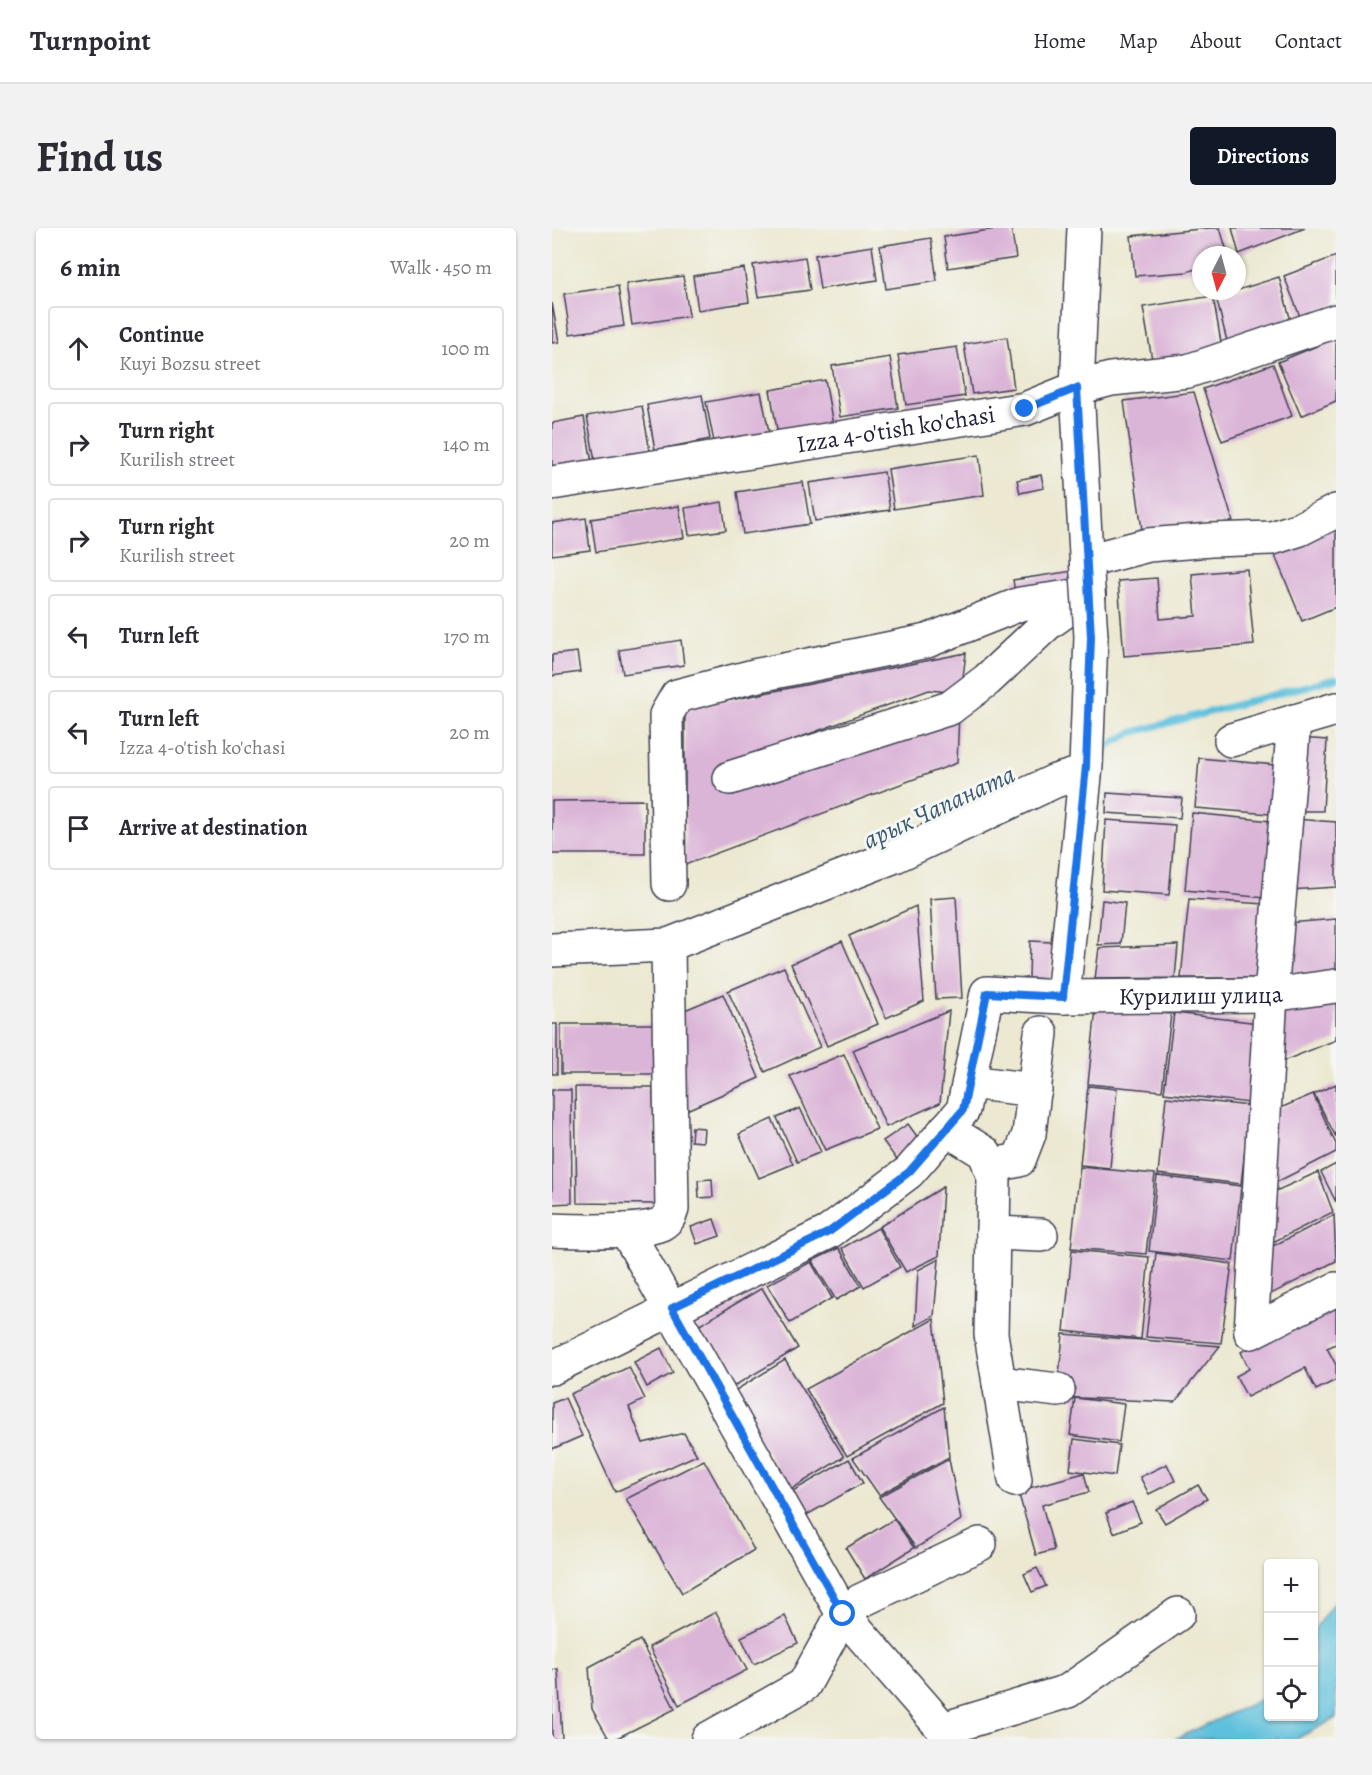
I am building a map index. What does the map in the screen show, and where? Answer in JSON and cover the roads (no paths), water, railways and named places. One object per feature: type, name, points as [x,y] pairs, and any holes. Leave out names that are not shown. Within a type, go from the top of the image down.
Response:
[{"type":"street","points":[[1063,997],[1086,769],[1091,637],[1077,388],[1084,228]]},
{"type":"street","name":"Izza 4-o'tish ko'chasi","points":[[552,483],[1025,409],[1077,388],[1111,379],[1188,370],[1336,321]]},
{"type":"street","points":[[669,884],[666,714],[677,696],[754,676],[927,641],[1088,576],[1148,544],[1272,538],[1300,529],[1336,511]]},
{"type":"street","points":[[730,778],[950,708],[987,680],[1048,623],[1088,576]]},
{"type":"street","points":[[1231,740],[1336,709]]},
{"type":"street","points":[[1294,721],[1271,995],[1251,1332],[1336,1289]]},
{"type":"street","points":[[552,950],[668,945],[895,856],[1055,781],[1086,769]]},
{"type":"street","points":[[552,1230],[626,1230],[660,1224],[669,1218],[672,1209],[668,945]]},
{"type":"street","name":"Курилиш улица","points":[[969,1082],[987,993],[1063,997],[1271,995],[1336,986]]},
{"type":"street","points":[[990,1166],[1019,1160],[1029,1134],[1041,1033]]},
{"type":"street","points":[[552,1368],[829,1232],[909,1172],[963,1110],[969,1082],[1035,1090]]},
{"type":"street","points":[[946,1129],[985,1153],[994,1178],[991,1334],[1015,1480]]},
{"type":"street","points":[[626,1230],[843,1614],[947,1734],[1068,1691],[1178,1614]]},
{"type":"street","points":[[993,1233],[1041,1235]]},
{"type":"street","points":[[999,1383],[1058,1390]]},
{"type":"street","points":[[708,1739],[804,1685],[843,1614],[860,1601],[980,1544]]},
{"type":"water","points":[[1336,1599],[1336,1718],[1296,1739],[1175,1739],[1264,1696],[1264,1721],[1318,1721],[1318,1624]]},
{"type":"waterway","name":"арык Чапаната","points":[[1096,752],[1131,733],[1336,678]]}]
